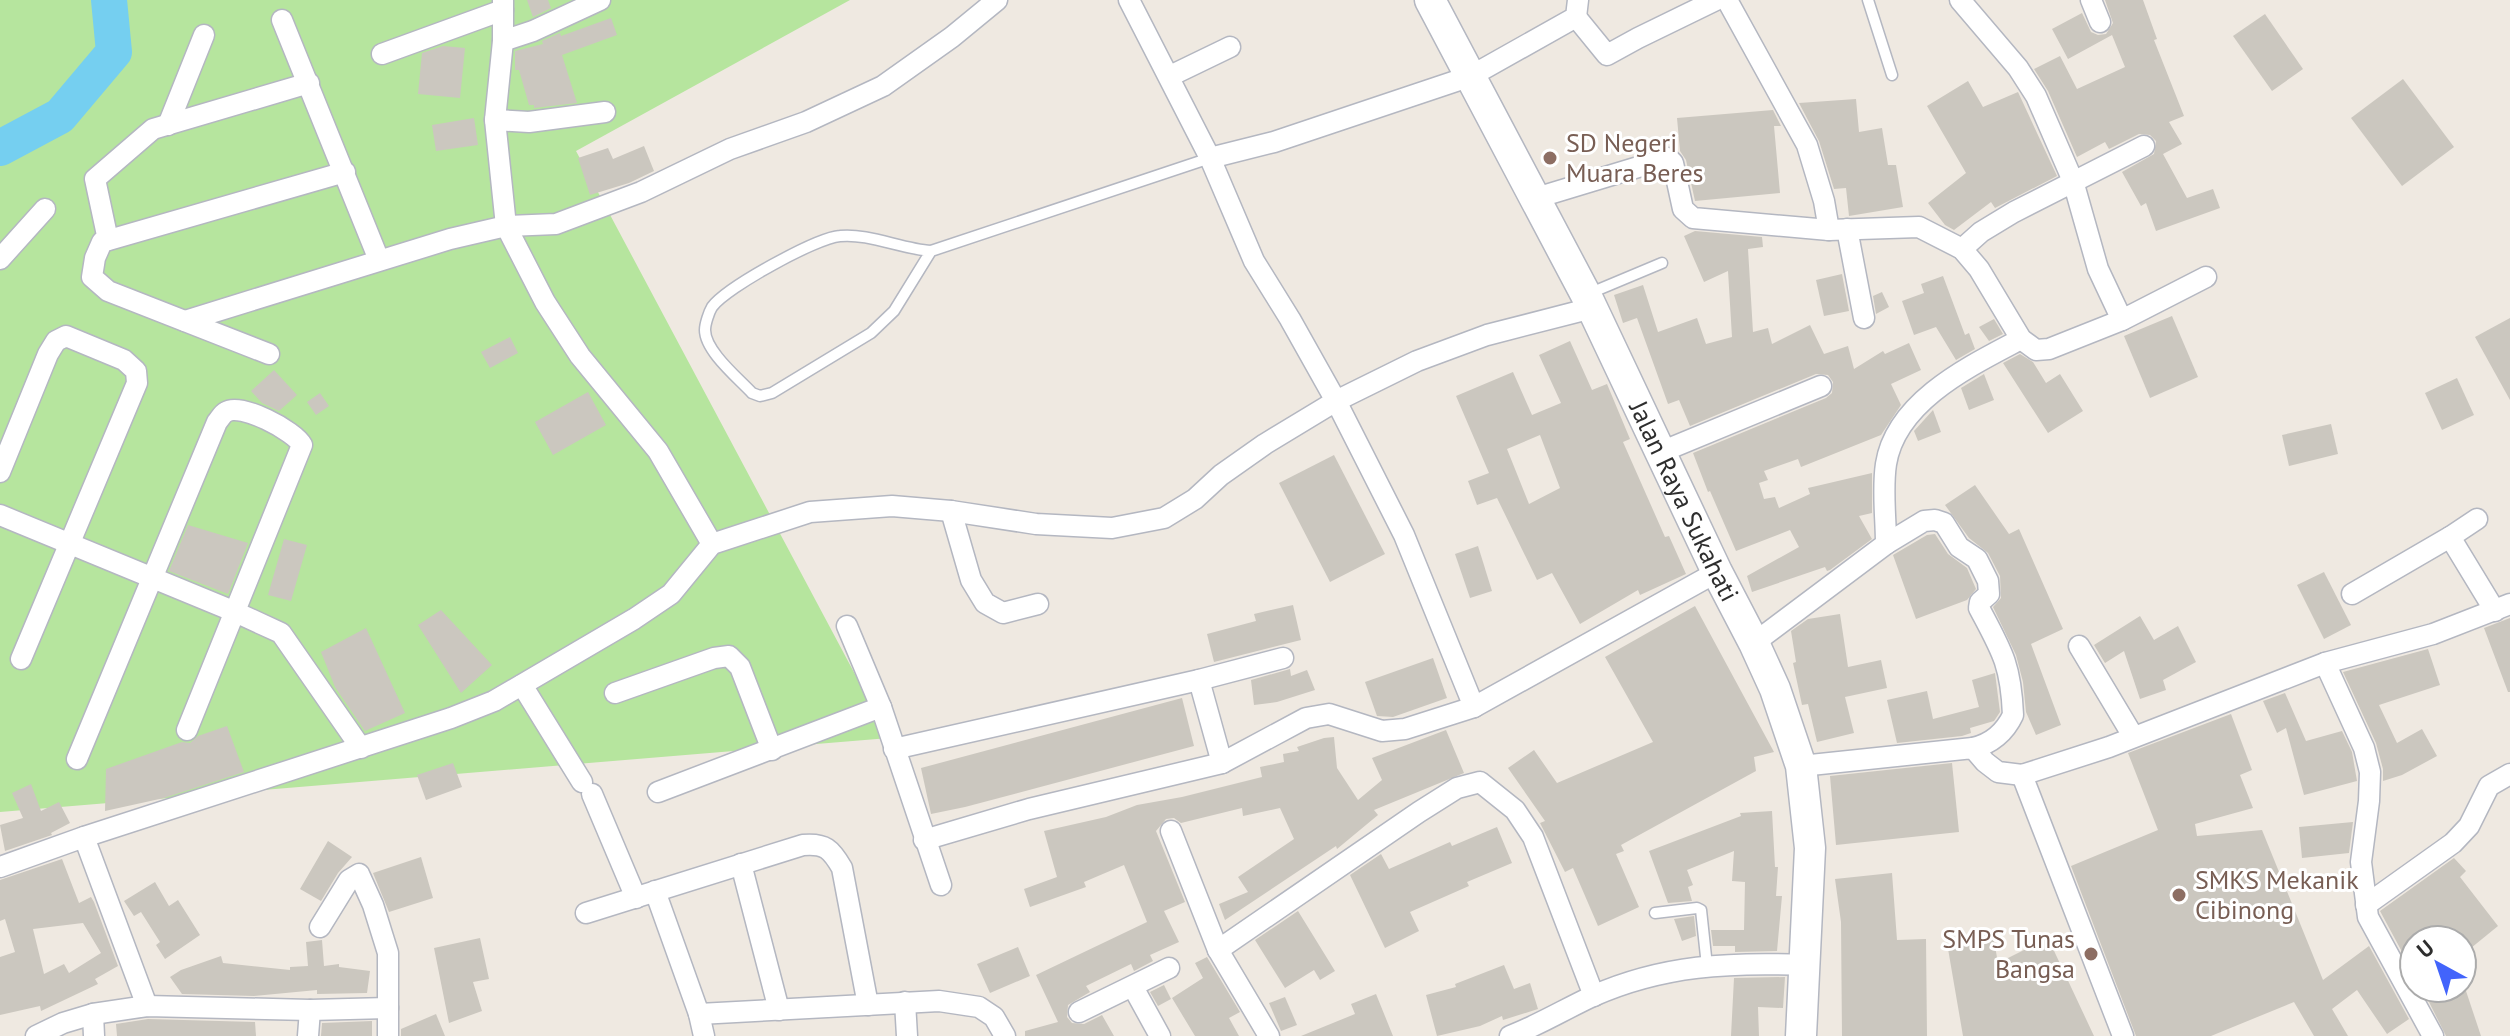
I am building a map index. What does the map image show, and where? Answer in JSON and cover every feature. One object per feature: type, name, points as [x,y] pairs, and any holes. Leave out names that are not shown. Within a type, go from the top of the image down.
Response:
[{"type":"main road","name":"Jalan Raya Sukahati","points":[[1430,0],[1589,302],[1775,689],[1801,766],[1810,848],[1801,1036]]},
{"type":"street","points":[[503,41],[533,31],[600,0]]},
{"type":"street","points":[[185,321],[379,260],[506,226],[556,224],[641,192],[730,149],[846,106],[883,86],[952,37],[997,0]]},
{"type":"street","points":[[1129,0],[1210,158],[1254,261],[1336,401],[1404,535],[1474,707]]},
{"type":"street","points":[[1210,158],[1274,142],[1471,76],[1577,8],[1607,55],[1716,0]]},
{"type":"street","points":[[1727,0],[1807,145],[1824,201],[1838,230],[1864,318]]},
{"type":"street","points":[[1960,0],[2018,68],[2036,96],[2073,181],[2098,269],[2122,320]]},
{"type":"street","points":[[2091,0],[2100,22]]},
{"type":"street","points":[[382,54],[503,5],[503,41],[495,120],[506,226],[545,302],[580,356],[658,451],[712,544]]},
{"type":"street","points":[[282,20],[379,260]]},
{"type":"street","points":[[168,125],[204,35]]},
{"type":"street","points":[[1170,76],[1230,47]]},
{"type":"street","points":[[108,240],[95,179],[153,129],[309,83]]},
{"type":"street","points":[[495,120],[529,122],[605,112]]},
{"type":"street","points":[[1962,249],[1981,232],[2144,146]]},
{"type":"street","points":[[1536,198],[1665,158],[1673,163],[1683,209],[1690,216],[1838,230],[1919,227],[1962,249],[1979,269],[2021,339],[2036,350],[2049,349],[2122,320],[2206,277]]},
{"type":"street","points":[[269,354],[108,291],[95,282],[91,273],[95,258],[102,242],[345,172]]},
{"type":"street","points":[[0,259],[45,209]]},
{"type":"street","points":[[0,867],[451,718],[494,701],[671,594],[712,544],[810,512],[892,506],[1036,524],[1112,528],[1164,518],[1195,499],[1221,475],[1265,444],[1336,401],[1417,361],[1589,302]]},
{"type":"street","points":[[0,472],[56,341],[66,336],[124,360],[136,371],[137,383],[21,659]]},
{"type":"street","points":[[1886,544],[1886,463],[1896,433],[1927,397],[1956,374],[2021,339]]},
{"type":"street","points":[[1661,452],[1821,386]]},
{"type":"street","points":[[77,759],[217,422],[226,412],[237,409],[288,429],[302,445],[187,730]]},
{"type":"street","points":[[951,511],[971,580],[985,603],[1003,613],[1038,604]]},
{"type":"street","points":[[0,515],[281,633],[361,748]]},
{"type":"street","points":[[2352,594],[2477,519]]},
{"type":"street","points":[[1754,643],[1886,544],[1924,521],[1944,523],[1959,547],[1977,559],[1988,581],[1989,594],[1980,602],[1979,608],[2005,656],[2013,715],[1994,738],[1985,745],[1973,748],[1801,766]]},
{"type":"street","points":[[1973,748],[1998,772],[2022,775],[2325,663],[2433,634],[2502,608],[2450,537]]},
{"type":"street","points":[[924,840],[1029,809],[1222,763],[1306,718],[1329,714],[1382,731],[1405,729],[1474,707],[1717,572]]},
{"type":"street","points":[[847,626],[881,707],[941,885]]},
{"type":"street","points":[[2079,646],[2133,736]]},
{"type":"street","points":[[615,693],[714,658],[729,656],[740,667],[772,750]]},
{"type":"street","points":[[894,749],[1283,658]]},
{"type":"street","points":[[2325,663],[2364,748],[2370,772],[2361,862],[2368,917],[2433,1036]]},
{"type":"street","points":[[1199,680],[1222,763]]},
{"type":"street","points":[[522,685],[587,788],[646,894],[699,1014],[704,1036]]},
{"type":"street","points":[[658,792],[881,707]]},
{"type":"street","points":[[2366,905],[2453,843],[2469,826],[2489,786],[2510,774]]},
{"type":"street","points":[[2022,775],[2123,1036]]},
{"type":"street","points":[[1218,950],[1419,812],[1457,788],[1480,782],[1515,810],[1533,837],[1594,996]]},
{"type":"street","points":[[1171,831],[1218,950],[1269,1036]]},
{"type":"street","points":[[84,837],[147,1006]]},
{"type":"street","points":[[586,913],[803,845],[820,843],[832,850],[842,868],[868,1005]]},
{"type":"street","points":[[741,864],[779,1010]]},
{"type":"street","points":[[320,927],[349,880],[359,874],[373,905],[388,953],[388,1036]]},
{"type":"street","points":[[1510,1036],[1537,1026],[1594,996],[1655,976],[1742,962],[1805,965]]},
{"type":"street","points":[[1079,1012],[1169,968]]},
{"type":"street","points":[[1133,987],[1160,1036]]},
{"type":"street","points":[[699,1014],[939,1001],[979,1007],[994,1017],[1005,1036]]},
{"type":"street","points":[[905,1002],[907,1036]]},
{"type":"street","points":[[36,1036],[63,1023],[93,1014],[147,1006],[310,1010],[388,1008]]},
{"type":"street","points":[[308,1036],[310,1010]]},
{"type":"street","points":[[93,1014],[94,1036]]},
{"type":"lane","points":[[1868,0],[1892,75]]},
{"type":"lane","points":[[931,251],[894,311],[871,333],[772,393],[760,396],[752,393],[709,347],[705,331],[710,309],[732,289],[814,244],[837,236],[853,235],[910,250],[931,251],[1210,158]]},
{"type":"lane","points":[[1589,302],[1662,263]]},
{"type":"lane","points":[[1655,913],[1701,910],[1707,966]]},
{"type":"green space","points":[[0,0],[850,0],[576,151],[889,738],[0,812]]},
{"type":"building","points":[[527,0],[548,0],[551,8],[533,17]]},
{"type":"building","points":[[2105,0],[2143,0],[2157,39],[2154,40],[2184,116],[2169,122],[2182,144],[2163,154],[2187,198],[2213,189],[2220,208],[2156,231],[2146,203],[2141,206],[2122,172],[2154,154],[2156,141],[2150,135],[2139,134],[2109,149],[2105,142],[2077,157],[2048,91],[2034,69],[2060,56],[2077,89],[2125,67],[2112,35],[2068,59],[2052,29],[2082,13],[2091,32],[2106,34],[2113,23]]},
{"type":"building","points":[[2265,14],[2303,69],[2272,91],[2233,36]]},
{"type":"building","points":[[611,18],[617,35],[562,55],[577,103],[534,108],[534,105],[529,105],[519,70],[515,70],[515,51],[543,44],[542,41],[560,33],[561,36]]},
{"type":"building","points":[[443,46],[465,48],[460,98],[418,94],[422,53]]},
{"type":"building","points":[[2403,79],[2454,147],[2402,186],[2351,118]]},
{"type":"building","points":[[1968,81],[1983,107],[2018,92],[2057,176],[1995,208],[1991,202],[1954,230],[1945,225],[1928,203],[1966,173],[1927,106]]},
{"type":"building","points":[[1856,99],[1859,132],[1882,128],[1888,165],[1896,165],[1903,207],[1849,216],[1846,188],[1834,189],[1819,141],[1799,103]]},
{"type":"building","points":[[1773,110],[1781,126],[1774,126],[1780,193],[1695,201],[1686,160],[1680,151],[1677,118]]},
{"type":"building","points":[[474,118],[478,145],[436,151],[432,125]]},
{"type":"building","points":[[644,146],[654,171],[629,183],[590,195],[578,158],[608,148],[613,159]]},
{"type":"building","points":[[1695,231],[1762,237],[1763,247],[1748,249],[1753,332],[1768,328],[1772,344],[1810,325],[1824,354],[1848,346],[1854,369],[1883,351],[1885,354],[1909,343],[1921,370],[1891,384],[1901,405],[1881,435],[1801,467],[1798,459],[1764,471],[1768,480],[1759,483],[1764,499],[1775,497],[1779,508],[1810,494],[1808,488],[1872,473],[1872,513],[1859,516],[1872,539],[1830,570],[1827,571],[1825,567],[1752,592],[1747,576],[1799,547],[1790,530],[1736,551],[1693,453],[1826,398],[1832,393],[1833,382],[1828,375],[1816,374],[1690,426],[1679,400],[1668,404],[1637,318],[1623,323],[1614,295],[1643,285],[1658,332],[1697,318],[1706,344],[1732,337],[1728,271],[1704,282],[1684,236]]},
{"type":"building","points":[[1842,274],[1849,311],[1824,316],[1816,280]]},
{"type":"building","points":[[1943,276],[1965,335],[1969,333],[1975,349],[1956,360],[1936,327],[1914,335],[1902,301],[1924,293],[1921,284]]},
{"type":"building","points":[[1882,292],[1889,307],[1876,314],[1873,296]]},
{"type":"building","points":[[2172,316],[2198,377],[2150,398],[2124,336]]},
{"type":"building","points":[[2510,318],[2510,400],[2475,337]]},
{"type":"building","points":[[1994,319],[2003,334],[1989,341],[1979,327]]},
{"type":"building","points":[[510,337],[518,353],[490,368],[481,352]]},
{"type":"building","points":[[1570,341],[1592,390],[1607,384],[1630,439],[1623,442],[1665,537],[1669,536],[1686,574],[1640,595],[1638,590],[1580,624],[1552,573],[1537,580],[1497,498],[1477,505],[1468,481],[1489,473],[1456,396],[1513,372],[1532,415],[1561,403],[1539,355]],"holes":[[[1540,435],[1560,488],[1529,504],[1507,449]]]},
{"type":"building","points":[[2020,354],[2033,362],[2046,383],[2060,374],[2083,411],[2048,433],[2003,363]]},
{"type":"building","points":[[274,370],[297,395],[279,411],[262,403],[251,391]]},
{"type":"building","points":[[1984,374],[1994,400],[1969,410],[1961,388]]},
{"type":"building","points":[[2457,378],[2474,415],[2442,430],[2425,393]]},
{"type":"building","points":[[588,392],[606,425],[553,455],[535,422]]},
{"type":"building","points":[[320,393],[329,406],[316,415],[307,402]]},
{"type":"building","points":[[1933,410],[1941,432],[1918,441],[1914,431]]},
{"type":"building","points":[[2331,424],[2338,454],[2289,466],[2282,435]]},
{"type":"building","points":[[1334,455],[1385,554],[1330,582],[1279,483]]},
{"type":"building","points":[[1975,485],[2009,534],[2019,529],[2063,629],[2031,644],[2061,725],[2036,735],[2026,712],[2016,655],[1993,607],[2001,598],[2000,576],[1988,553],[1969,538],[1945,505]]},
{"type":"building","points":[[188,525],[248,543],[228,594],[169,571]]},
{"type":"building","points":[[1935,534],[1948,554],[1967,568],[1976,589],[1967,600],[1916,619],[1893,555],[1927,535]]},
{"type":"building","points":[[284,539],[307,545],[291,601],[268,595]]},
{"type":"building","points":[[1478,546],[1492,591],[1470,598],[1455,554]]},
{"type":"building","points":[[2324,572],[2351,625],[2324,639],[2297,585]]},
{"type":"building","points":[[1293,605],[1301,640],[1214,662],[1207,634],[1256,621],[1254,614]]},
{"type":"building","points":[[1695,606],[1774,752],[1754,757],[1756,771],[1621,845],[1624,851],[1616,854],[1639,907],[1598,926],[1573,868],[1565,872],[1540,823],[1545,821],[1508,768],[1534,750],[1557,783],[1653,742],[1605,657]]},
{"type":"building","points":[[441,610],[492,665],[461,693],[418,625]]},
{"type":"building","points":[[1840,614],[1848,667],[1881,660],[1887,688],[1845,697],[1854,733],[1817,742],[1808,704],[1802,705],[1793,663],[1796,662],[1791,631],[1808,619]]},
{"type":"building","points":[[2140,616],[2154,640],[2178,626],[2196,662],[2163,680],[2166,690],[2140,699],[2124,651],[2105,663],[2094,645]]},
{"type":"building","points":[[2510,618],[2510,692],[2508,692],[2484,628]]},
{"type":"building","points":[[366,628],[405,713],[365,731],[335,687],[321,652]]},
{"type":"building","points":[[2428,649],[2440,685],[2379,705],[2397,743],[2422,729],[2437,756],[2402,775],[2383,781],[2376,743],[2343,672]]},
{"type":"building","points":[[1433,658],[1447,698],[1393,717],[1377,716],[1365,682]]},
{"type":"building","points":[[1290,669],[1291,676],[1307,670],[1315,690],[1277,702],[1254,705],[1251,680]]},
{"type":"building","points":[[1995,673],[2000,712],[1994,721],[1970,728],[1971,733],[1962,736],[1897,743],[1887,700],[1927,691],[1933,719],[1979,707],[1972,680]]},
{"type":"building","points":[[2285,693],[2306,741],[2342,731],[2352,752],[2357,781],[2304,795],[2286,728],[2277,733],[2263,701]]},
{"type":"building","points":[[1182,698],[1194,746],[931,814],[921,768]]},
{"type":"building","points":[[2231,714],[2252,770],[2240,775],[2253,808],[2195,824],[2197,836],[2262,830],[2323,980],[2369,946],[2398,1004],[2409,1019],[2387,1034],[2357,990],[2332,1009],[2348,1036],[2314,1036],[2294,1002],[2211,1036],[2136,1036],[2071,866],[2158,830],[2128,753]]},
{"type":"building","points":[[227,726],[244,772],[164,798],[105,811],[106,769],[182,742],[190,743],[198,736]]},
{"type":"building","points":[[1446,730],[1464,773],[1374,810],[1378,815],[1337,849],[1336,846],[1225,920],[1219,904],[1248,892],[1238,877],[1294,839],[1280,808],[1243,816],[1242,808],[1181,823],[1174,818],[1166,819],[1156,831],[1185,902],[1164,911],[1179,942],[1150,955],[1153,961],[1134,971],[1131,964],[1086,986],[1090,992],[1068,1005],[1067,1017],[1072,1023],[1084,1024],[1102,1015],[1114,1036],[1025,1036],[1025,1031],[1058,1022],[1036,975],[1147,922],[1124,865],[1084,882],[1086,887],[1030,907],[1024,889],[1057,877],[1044,831],[1106,817],[1137,805],[1262,777],[1260,767],[1284,762],[1283,754],[1334,737],[1337,768],[1358,800],[1382,780],[1372,758]]},
{"type":"building","points":[[453,763],[462,787],[426,800],[417,775]]},
{"type":"building","points":[[1952,763],[1959,832],[1836,845],[1830,776]]},
{"type":"building","points":[[31,784],[41,811],[59,802],[70,823],[52,835],[5,851],[0,825],[23,818],[12,793]]},
{"type":"building","points":[[1772,811],[1775,867],[1778,867],[1776,896],[1782,896],[1777,951],[1735,952],[1735,946],[1713,946],[1711,930],[1744,930],[1745,882],[1732,881],[1734,851],[1687,870],[1693,885],[1688,887],[1692,901],[1668,903],[1649,851],[1741,816],[1740,813]]},
{"type":"building","points":[[2353,822],[2349,853],[2302,858],[2299,827]]},
{"type":"building","points":[[1497,827],[1512,863],[1410,912],[1419,931],[1385,948],[1350,875],[1381,854],[1389,869],[1450,842],[1452,846]]},
{"type":"building","points":[[328,841],[352,857],[321,901],[300,889]]},
{"type":"building","points":[[421,857],[433,898],[389,912],[373,873]]},
{"type":"building","points":[[2454,858],[2466,871],[2460,877],[2498,926],[2478,942],[2478,924],[2398,924],[2398,944],[2380,911]]},
{"type":"building","points":[[62,859],[79,903],[91,897],[94,902],[118,966],[95,979],[98,984],[41,1011],[40,1006],[0,1015],[0,957],[15,952],[5,919],[0,921],[0,880]],"holes":[[[83,923],[101,953],[69,973],[64,964],[44,974],[33,929]]]},
{"type":"building","points":[[1892,873],[1897,940],[1926,939],[1927,1036],[1842,1036],[1841,922],[1835,879]]},
{"type":"building","points":[[155,882],[169,906],[178,900],[200,935],[165,959],[156,945],[160,942],[141,912],[134,916],[124,901]]},
{"type":"building","points":[[1298,911],[1335,971],[1320,980],[1314,970],[1285,988],[1255,940]]},
{"type":"building","points":[[1694,916],[1696,936],[1682,941],[1674,919]]},
{"type":"building","points":[[1993,935],[1998,963],[2048,938],[2094,1036],[1963,1036],[1947,943]]},
{"type":"building","points":[[480,938],[489,979],[473,982],[482,1011],[449,1023],[434,948]]},
{"type":"building","points":[[322,940],[324,966],[339,964],[339,967],[370,971],[367,993],[317,994],[317,990],[254,996],[182,994],[170,977],[221,956],[223,963],[290,970],[290,967],[308,966],[306,942]]},
{"type":"building","points":[[1018,947],[1030,976],[990,993],[977,964]]},
{"type":"building","points":[[1207,957],[1240,1012],[1229,1018],[1239,1036],[1195,1036],[1172,998],[1203,978],[1195,963]]},
{"type":"building","points":[[1504,965],[1514,989],[1530,983],[1538,1009],[1503,1020],[1502,1016],[1480,1026],[1437,1036],[1426,995],[1456,987],[1455,984]]},
{"type":"building","points":[[1785,977],[1783,1008],[1758,1007],[1759,1036],[1731,1036],[1734,978]]},
{"type":"building","points":[[1164,985],[1171,999],[1158,1006],[1150,992]]},
{"type":"building","points":[[1376,994],[1393,1036],[1301,1036],[1355,1014],[1351,1004]]},
{"type":"building","points":[[1285,997],[1297,1025],[1281,1031],[1269,1003]]},
{"type":"building","points":[[2430,1004],[2470,1004],[2481,1036],[2446,1036]]},
{"type":"building","points":[[436,1014],[445,1036],[401,1036],[401,1029]]},
{"type":"building","points":[[148,1019],[255,1022],[256,1036],[117,1036],[116,1024]]},
{"type":"building","points":[[372,1021],[372,1036],[321,1036],[322,1023]]},
{"type":"waterway","points":[[0,148],[60,116],[114,52],[109,0]]},
{"type":"place","name":"SD Negeri Muara Beres","points":[[1550,158]]},
{"type":"place","name":"SMKS Mekanik Cibinong","points":[[2179,895]]},
{"type":"place","name":"SMPS Tunas Bangsa","points":[[2091,954]]}]
